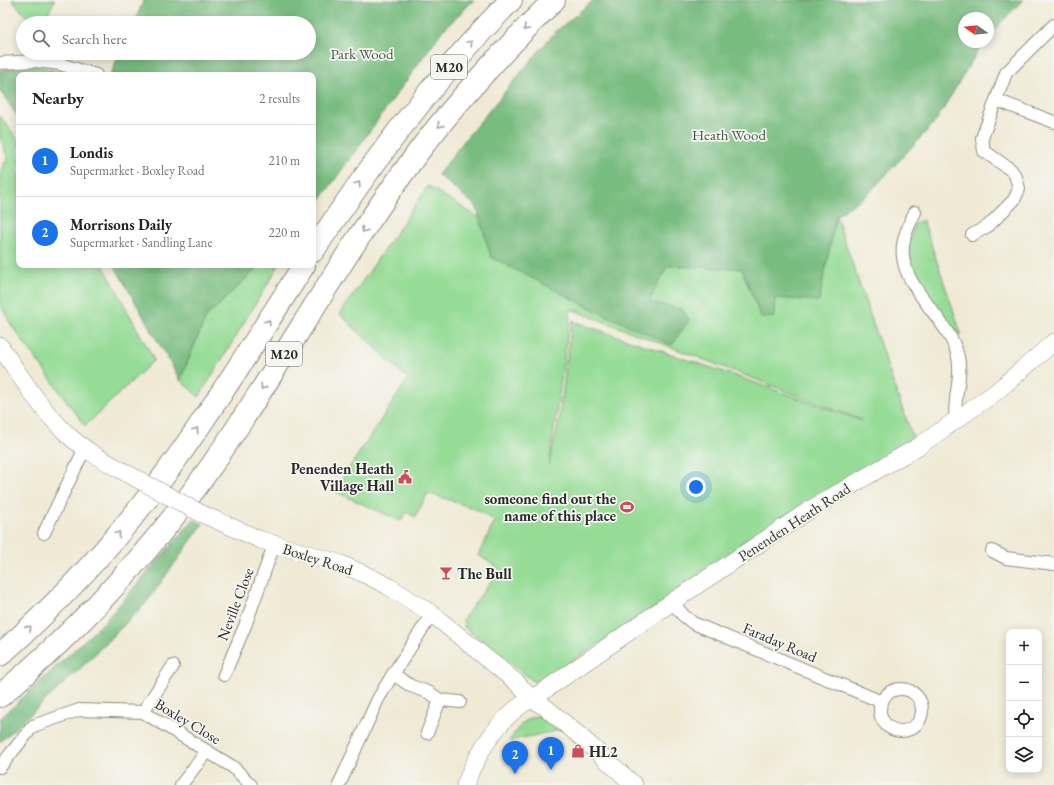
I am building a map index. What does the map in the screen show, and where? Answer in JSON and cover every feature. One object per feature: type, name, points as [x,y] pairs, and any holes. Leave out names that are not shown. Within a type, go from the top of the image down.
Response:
[{"type":"highway","name":"M20","points":[[316,247],[370,168],[417,105],[458,57],[511,0]]},
{"type":"highway","name":"M20","points":[[0,696],[80,624],[152,544],[211,466],[356,242],[419,151],[464,96],[554,0]]},
{"type":"highway","name":"M20","points":[[0,655],[71,586],[125,526],[149,496],[219,397],[302,268]]},
{"type":"street","points":[[972,235],[988,226],[1014,200],[1018,193],[1018,182],[1014,174],[1007,166],[986,154],[982,148],[983,134],[1008,70],[1054,25]]},
{"type":"street","points":[[0,63],[35,61],[60,64],[86,72]]},
{"type":"street","points":[[996,100],[1054,122]]},
{"type":"street","points":[[915,212],[904,241],[904,260],[907,271],[921,296],[952,338],[958,356],[960,380],[954,405],[956,420]]},
{"type":"street","name":"Penenden Heath Road","points":[[465,785],[478,756],[504,721],[521,704],[532,699],[672,602],[814,507],[919,446],[1017,375],[1054,342]]},
{"type":"street","name":"Boxley Road","points":[[0,346],[51,417],[85,448],[128,474],[230,528],[274,544],[341,564],[388,586],[432,614],[516,682],[532,699],[545,707],[581,737],[634,785]]},
{"type":"street","points":[[44,533],[85,448]]},
{"type":"street","name":"Neville Close","points":[[224,675],[246,626],[274,544]]},
{"type":"street","points":[[992,551],[1006,558],[1054,564]]},
{"type":"street","name":"Faraday Road","points":[[672,602],[683,615],[693,623],[882,702]]},
{"type":"street","points":[[339,785],[378,700],[432,614]]},
{"type":"street","points":[[143,712],[173,666]]},
{"type":"street","points":[[393,674],[411,686],[430,693],[440,700],[460,702]]},
{"type":"street","points":[[427,733],[440,700]]},
{"type":"street","name":"Boxley Close","points":[[0,767],[33,726],[79,710],[143,712],[233,767],[252,785]]},
{"type":"street","points":[[181,785],[207,751]]},
{"type":"green space","points":[[12,0],[55,0],[47,16],[26,16]]},
{"type":"green space","name":"Park Wood","points":[[144,0],[474,0],[442,31],[316,206],[316,72],[111,72],[117,60],[316,60],[316,16],[137,16]]},
{"type":"green space","name":"Heath Wood","points":[[594,0],[1023,0],[994,30],[994,12],[958,12],[958,48],[979,48],[936,121],[869,193],[836,216],[819,301],[775,298],[774,317],[761,318],[742,269],[667,266],[649,302],[682,309],[689,320],[672,345],[594,310],[491,257],[476,206],[438,175],[467,137],[555,32]]},
{"type":"green space","points":[[37,65],[60,72],[16,72],[16,114],[0,91],[0,70]]},
{"type":"green space","points":[[0,116],[16,137],[16,268],[105,268],[154,360],[85,426],[12,326],[0,304],[0,170],[8,158],[0,137]]},
{"type":"green space","points":[[428,186],[567,272],[836,216],[914,440],[537,684],[464,627],[463,619],[500,569],[478,555],[495,521],[476,509],[428,493],[415,517],[407,512],[401,521],[334,491],[408,379],[340,314]],"holes":[[[571,309],[862,420],[572,321],[558,426],[549,465]]]},
{"type":"green space","points":[[923,220],[962,336],[947,323],[913,277],[907,248],[915,223]]},
{"type":"green space","points":[[116,268],[257,268],[206,317],[180,380]]},
{"type":"green space","points":[[257,268],[277,268],[199,397],[180,380],[206,317]]},
{"type":"green space","points":[[193,520],[203,524],[146,603],[83,666],[0,742],[0,719],[105,621]]},
{"type":"green space","points":[[536,716],[544,716],[564,729],[509,741],[523,723]]},
{"type":"place","name":"Penenden Heath Village Hall","points":[[405,477]]},
{"type":"place","name":"someone find out the name of this place","points":[[627,507]]},
{"type":"place","name":"The Bull","points":[[446,573]]},
{"type":"place","name":"HL2","points":[[578,751]]},
{"type":"place","name":"Londis","points":[[551,770]]},
{"type":"place","name":"Morrisons Daily","points":[[515,774]]}]
